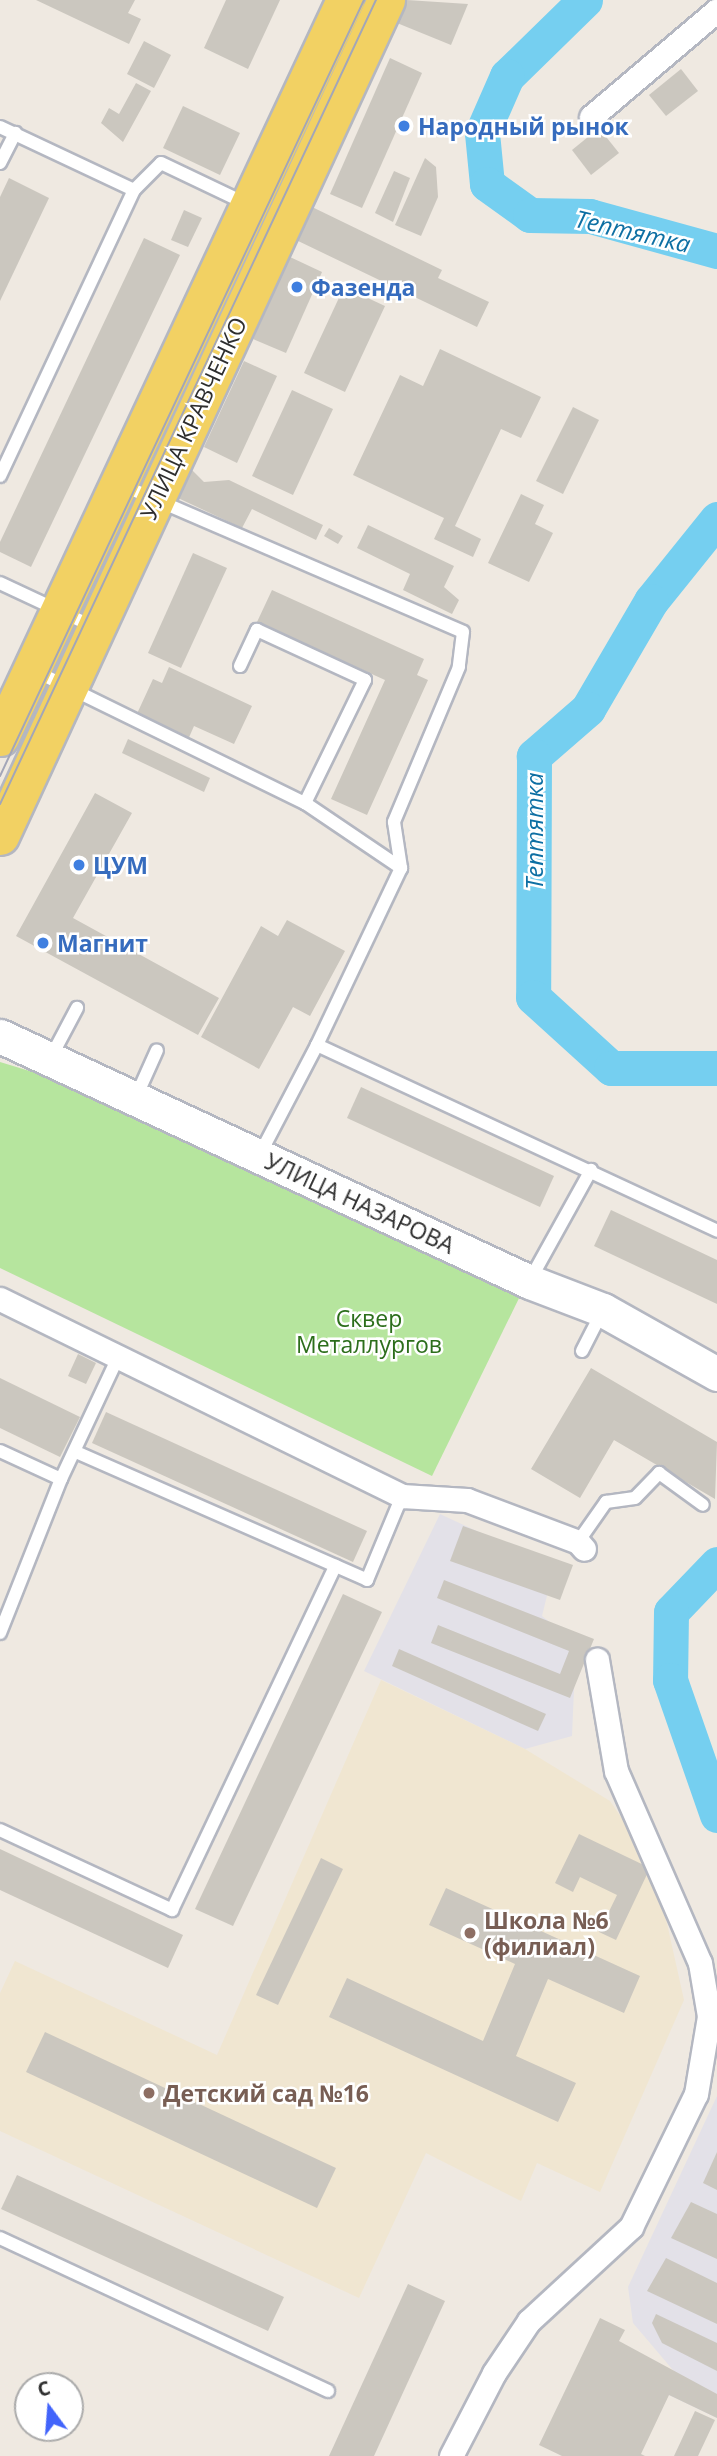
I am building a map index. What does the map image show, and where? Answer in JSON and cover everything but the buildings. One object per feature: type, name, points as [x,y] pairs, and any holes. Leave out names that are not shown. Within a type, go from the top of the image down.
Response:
[{"type":"main road","name":"УЛИЦА КРАВЧЕНКО","points":[[0,737],[345,0]]},
{"type":"main road","name":"УЛИЦА КРАВЧЕНКО","points":[[3,820],[97,628],[386,0]]},
{"type":"main road","name":"УЛИЦА НАЗАРОВА","points":[[0,1036],[530,1282],[603,1310],[717,1374]]},
{"type":"street","points":[[591,117],[717,10]]},
{"type":"street","points":[[0,1299],[402,1496],[467,1500],[581,1546]]},
{"type":"street","points":[[450,2456],[494,2373],[529,2320],[631,2227],[696,2094],[709,2016],[699,1963],[616,1771],[597,1660]]},
{"type":"lane","points":[[0,127],[134,190]]},
{"type":"lane","points":[[0,163],[15,134]]},
{"type":"lane","points":[[0,476],[134,190],[161,163],[283,222]]},
{"type":"lane","points":[[119,483],[463,632],[459,667],[394,822],[401,868],[317,1045],[259,1157]]},
{"type":"lane","points":[[0,583],[97,628]]},
{"type":"lane","points":[[240,666],[257,630],[365,680],[304,803]]},
{"type":"lane","points":[[32,670],[304,803],[401,868]]},
{"type":"lane","points":[[50,1059],[77,1008]]},
{"type":"lane","points":[[317,1045],[591,1170],[717,1231]]},
{"type":"lane","points":[[135,1099],[158,1050]]},
{"type":"lane","points":[[530,1282],[591,1170]]},
{"type":"lane","points":[[582,1351],[603,1310]]},
{"type":"lane","points":[[0,1633],[61,1479],[76,1452],[119,1355]]},
{"type":"lane","points":[[0,1451],[61,1479]]},
{"type":"lane","points":[[76,1452],[367,1580],[402,1496]]},
{"type":"lane","points":[[581,1546],[606,1502],[635,1498],[659,1473],[703,1506]]},
{"type":"lane","points":[[0,1830],[172,1910],[335,1566]]},
{"type":"lane","points":[[0,2238],[328,2391]]},
{"type":"shaded area","points":[[440,1514],[554,1567],[542,1616],[576,1643],[572,1736],[525,1749],[364,1671]]},
{"type":"shaded area","name":"Школа №6 (филиал)","points":[[381,1680],[525,1749],[610,1801],[654,1865],[684,2000],[600,2192],[537,2163],[521,2201],[426,2153],[359,2298],[0,2131],[0,1993],[15,1961],[217,2055]]},
{"type":"shaded area","points":[[717,2096],[717,2418],[669,2395],[678,2376],[633,2323],[628,2287]]},
{"type":"green space","name":"Сквер Металлургов","points":[[0,1062],[69,1083],[524,1288],[432,1476],[0,1268]]},
{"type":"waterway","name":"Тептятка","points":[[585,0],[507,76],[482,133],[487,184],[530,215],[590,216],[717,251]]},
{"type":"waterway","name":"Тептятка","points":[[717,519],[651,601],[588,709],[534,756],[533,997],[611,1068],[717,1068]]},
{"type":"waterway","name":"Тептятка","points":[[717,1564],[671,1612],[670,1680],[717,1815]]},
{"type":"tram line","points":[[0,776],[364,0]]},
{"type":"tram line","points":[[0,804],[376,0]]},
{"type":"place","name":"Народный рынок","points":[[404,126]]},
{"type":"place","name":"Фазенда","points":[[297,287]]},
{"type":"place","name":"ЦУМ","points":[[79,865]]},
{"type":"place","name":"Магнит","points":[[43,943]]},
{"type":"place","name":"Школа №6 (филиал)","points":[[470,1933]]},
{"type":"place","name":"Детский сад №16","points":[[149,2093]]}]
